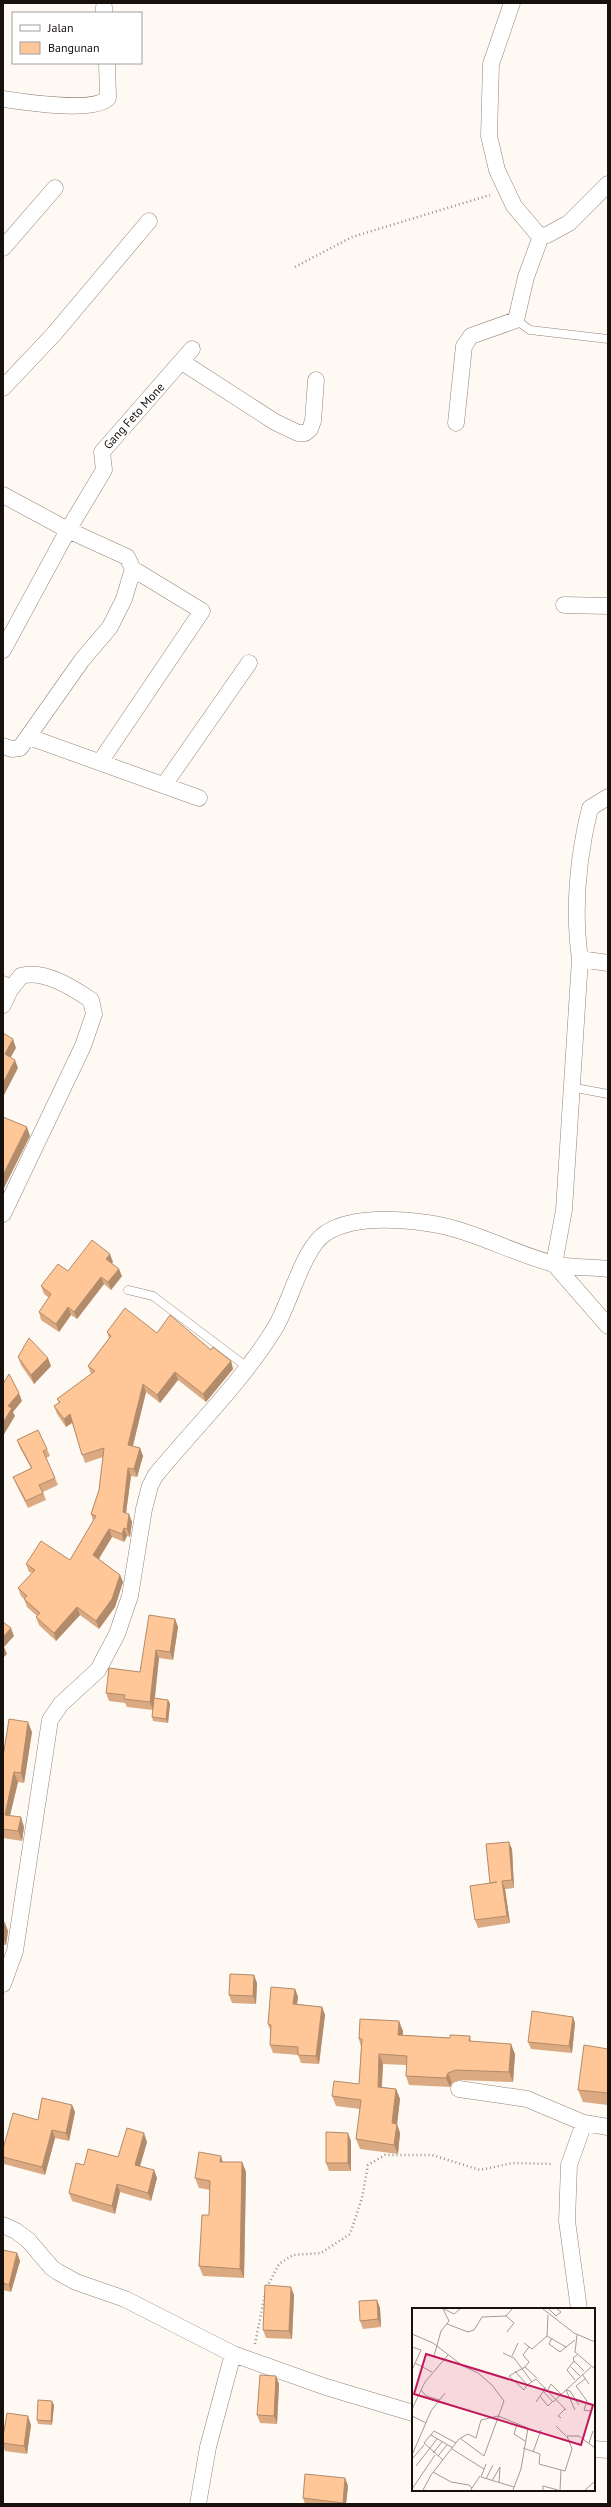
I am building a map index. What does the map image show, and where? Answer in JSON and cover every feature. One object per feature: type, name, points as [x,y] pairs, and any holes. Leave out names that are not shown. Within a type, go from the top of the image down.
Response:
[{"type":"street","points":[[512,3],[491,64],[489,136],[497,170],[506,190],[528,225],[542,236]]},
{"type":"street","points":[[3,99],[48,104],[99,103],[108,98],[107,64]]},
{"type":"street","points":[[542,236],[554,233],[569,223],[608,184]]},
{"type":"street","points":[[3,248],[55,188]]},
{"type":"street","points":[[3,388],[54,334],[149,221]]},
{"type":"street","points":[[456,423],[464,346],[471,336],[516,320],[526,277],[542,236]]},
{"type":"street","name":"Gang Feto Mone","points":[[3,650],[68,530],[104,470],[102,452],[192,349]]},
{"type":"street","points":[[182,362],[274,422],[298,433],[305,433],[310,429],[313,421],[316,380]]},
{"type":"street","points":[[3,495],[68,530],[127,557],[133,569],[202,611],[100,762]]},
{"type":"street","points":[[3,746],[12,749],[20,748],[82,660],[110,627],[124,599],[133,569]]},
{"type":"street","points":[[564,605],[608,606]]},
{"type":"street","points":[[164,785],[249,663]]},
{"type":"street","points":[[29,737],[199,798]]},
{"type":"street","points":[[554,1264],[564,1210],[570,1087],[580,959],[576,930],[578,884],[585,830],[590,808],[608,797]]},
{"type":"street","points":[[580,959],[608,963]]},
{"type":"street","points":[[3,1005],[7,987],[22,976],[32,974],[47,978],[76,990],[91,1000],[95,1008],[83,1046],[3,1214]]},
{"type":"street","points":[[3,1984],[15,1951],[50,1720],[61,1704],[98,1670],[116,1634],[130,1596],[144,1509],[150,1486],[155,1476],[247,1366],[276,1327],[300,1272],[318,1241],[326,1233],[336,1229],[369,1221],[428,1223],[476,1235],[554,1264],[608,1269]]},
{"type":"street","points":[[554,1264],[608,1326]]},
{"type":"street","points":[[459,2089],[527,2099],[584,2123],[608,2126]]},
{"type":"street","points":[[579,2308],[567,2221],[569,2165],[584,2123]]},
{"type":"street","points":[[3,2225],[28,2240],[52,2268],[76,2282],[125,2299],[233,2354],[252,2362],[412,2413]]},
{"type":"street","points":[[198,2504],[208,2447],[233,2354]]},
{"type":"street","points":[[595,2449],[608,2450]]},
{"type":"lane","points":[[516,320],[530,330],[608,339]]},
{"type":"lane","points":[[570,1087],[608,1094]]},
{"type":"lane","points":[[128,1290],[153,1296],[247,1366]]},
{"type":"path","points":[[295,267],[352,237],[506,190]]},
{"type":"path","points":[[252,2362],[267,2287],[279,2264],[293,2256],[321,2253],[350,2234],[362,2198],[368,2164],[385,2155],[432,2155],[480,2170],[513,2163],[569,2165]]},
{"type":"building","points":[[3,1033],[13,1039],[5,1054],[15,1060],[3,1083]]},
{"type":"building","points":[[3,1117],[27,1127],[3,1175]]},
{"type":"building","points":[[92,1240],[110,1254],[106,1259],[119,1269],[108,1282],[101,1277],[74,1312],[68,1307],[56,1324],[39,1312],[51,1294],[41,1286],[58,1264],[68,1271]]},
{"type":"building","points":[[125,1308],[157,1333],[170,1315],[211,1350],[213,1347],[231,1361],[203,1394],[175,1372],[157,1395],[143,1384],[128,1445],[140,1448],[134,1469],[128,1468],[123,1512],[129,1514],[127,1529],[124,1528],[122,1534],[109,1529],[93,1555],[120,1575],[112,1599],[96,1621],[77,1607],[54,1633],[36,1617],[40,1613],[24,1599],[27,1596],[18,1588],[35,1570],[26,1564],[41,1541],[70,1560],[96,1516],[91,1514],[99,1490],[104,1448],[82,1455],[70,1414],[64,1419],[54,1406],[60,1402],[57,1399],[95,1371],[88,1366],[111,1336],[107,1332]]},
{"type":"building","points":[[29,1338],[48,1358],[31,1375],[18,1357]]},
{"type":"building","points":[[9,1374],[19,1393],[8,1406],[12,1408],[3,1423],[3,1384]]},
{"type":"building","points":[[38,1430],[47,1449],[43,1451],[55,1478],[39,1485],[43,1493],[26,1501],[13,1477],[32,1468],[17,1440]]},
{"type":"building","points":[[149,1615],[175,1619],[170,1652],[156,1650],[150,1702],[124,1699],[125,1695],[106,1693],[109,1668],[140,1672]]},
{"type":"building","points":[[3,1622],[11,1628],[3,1637]]},
{"type":"building","points":[[154,1698],[168,1700],[166,1719],[152,1717]]},
{"type":"building","points":[[9,1719],[28,1722],[21,1773],[14,1772],[5,1815],[21,1817],[18,1831],[3,1829],[3,1757]]},
{"type":"building","points":[[509,1842],[512,1880],[502,1881],[507,1916],[475,1920],[470,1886],[497,1882],[490,1883],[486,1844]]},
{"type":"building","points":[[3,1922],[5,1923],[3,1937]]},
{"type":"building","points":[[230,1974],[254,1975],[253,1996],[229,1995]]},
{"type":"building","points":[[271,1987],[295,1989],[293,2004],[322,2007],[316,2056],[298,2055],[298,2047],[270,2045],[271,2025],[268,2024]]},
{"type":"building","points":[[532,2011],[573,2017],[569,2046],[528,2042]]},
{"type":"building","points":[[360,2019],[399,2021],[398,2035],[450,2038],[450,2035],[470,2036],[469,2041],[511,2044],[509,2072],[456,2070],[448,2073],[446,2078],[406,2076],[407,2056],[379,2054],[378,2087],[396,2089],[392,2123],[397,2124],[394,2145],[356,2139],[361,2100],[332,2096],[334,2081],[359,2084],[362,2039],[359,2039]]},
{"type":"building","points":[[584,2045],[608,2049],[608,2093],[578,2090]]},
{"type":"building","points":[[42,2098],[72,2105],[66,2133],[52,2130],[42,2167],[3,2157],[3,2149],[13,2113],[38,2120]]},
{"type":"building","points":[[127,2128],[144,2133],[135,2165],[154,2170],[148,2193],[117,2184],[112,2206],[69,2193],[76,2163],[84,2165],[88,2149],[118,2157]]},
{"type":"building","points":[[326,2132],[348,2133],[348,2163],[326,2163]]},
{"type":"building","points":[[199,2152],[221,2156],[220,2162],[242,2162],[240,2269],[199,2266],[202,2215],[209,2215],[210,2181],[195,2178]]},
{"type":"building","points":[[3,2250],[17,2253],[9,2285],[3,2283]]},
{"type":"building","points":[[265,2285],[291,2287],[289,2331],[263,2330]]},
{"type":"building","points":[[377,2300],[378,2319],[360,2321],[359,2301]]},
{"type":"building","points":[[260,2375],[276,2376],[274,2416],[257,2415]]},
{"type":"building","points":[[38,2400],[52,2401],[51,2421],[37,2420]]},
{"type":"building","points":[[7,2413],[28,2416],[24,2446],[3,2443]]},
{"type":"building","points":[[305,2474],[345,2478],[343,2503],[303,2498]]}]
